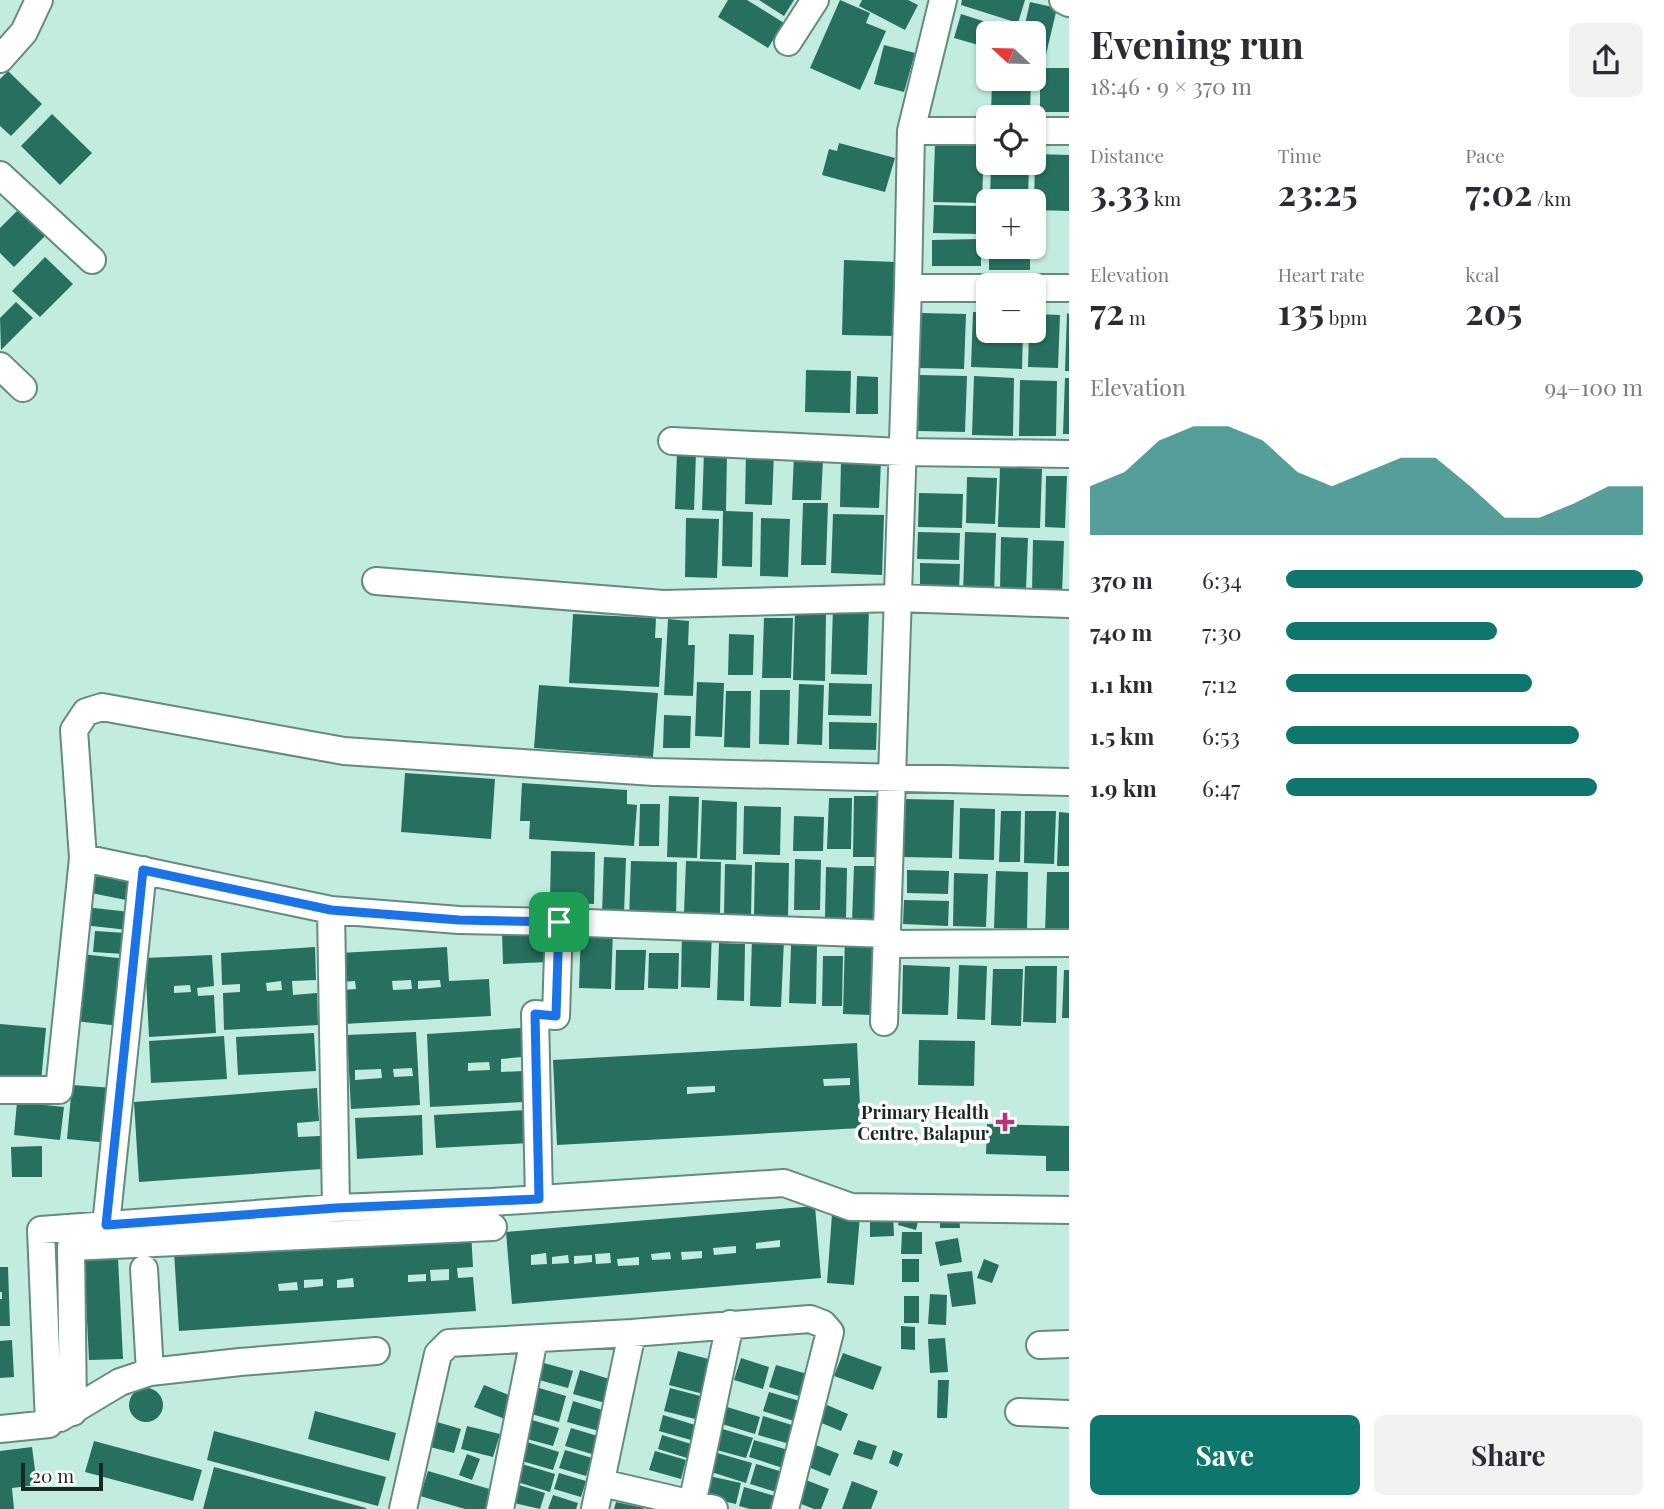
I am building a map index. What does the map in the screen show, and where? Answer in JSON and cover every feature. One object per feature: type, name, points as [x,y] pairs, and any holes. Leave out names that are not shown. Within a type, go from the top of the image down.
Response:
[{"type":"street","points":[[0,59],[24,32],[39,0]]},
{"type":"street","points":[[788,42],[815,0]]},
{"type":"street","points":[[884,1022],[911,131],[943,0]]},
{"type":"street","points":[[1063,0],[1069,3]]},
{"type":"street","points":[[911,131],[976,131]]},
{"type":"street","points":[[1046,131],[1069,131]]},
{"type":"street","points":[[0,175],[92,260]]},
{"type":"street","points":[[908,288],[976,288]]},
{"type":"street","points":[[1046,288],[1069,288]]},
{"type":"street","points":[[0,366],[23,388]]},
{"type":"street","points":[[672,441],[901,452],[1069,454]]},
{"type":"street","points":[[376,581],[663,604],[897,598],[1069,604]]},
{"type":"street","points":[[0,1090],[59,1090],[83,858],[74,730],[86,712],[102,707],[344,751],[654,772],[1069,782]]},
{"type":"street","points":[[83,858],[331,910],[459,920],[559,922],[888,939],[1069,943]]},
{"type":"street","points":[[106,1225],[143,870]]},
{"type":"street","points":[[331,910],[336,1208]]},
{"type":"street","points":[[539,1199],[535,1014],[556,1016],[559,922]]},
{"type":"street","points":[[49,1423],[41,1230],[336,1208],[539,1199],[784,1183],[851,1208],[1069,1210]]},
{"type":"street","points":[[73,1412],[71,1247],[493,1227]]},
{"type":"street","points":[[144,1269],[150,1372]]},
{"type":"street","points":[[403,1509],[438,1354],[449,1343],[810,1320],[823,1324],[830,1332],[785,1509]]},
{"type":"street","points":[[602,1483],[699,1507],[730,1324]]},
{"type":"street","points":[[595,1509],[632,1333]]},
{"type":"street","points":[[500,1509],[534,1339]]},
{"type":"street","points":[[1040,1345],[1069,1344]]},
{"type":"street","points":[[0,1429],[49,1423],[73,1412],[120,1382],[150,1372],[376,1351]]},
{"type":"street","points":[[1019,1412],[1069,1414]]},
{"type":"building","points":[[728,0],[747,0],[784,23],[768,48],[718,17]]},
{"type":"building","points":[[759,0],[794,0],[784,16]]},
{"type":"building","points":[[840,0],[870,13],[866,23],[886,31],[860,90],[810,68]]},
{"type":"building","points":[[862,0],[908,0],[918,5],[905,30],[859,6]]},
{"type":"building","points":[[962,0],[1025,0],[1019,21],[961,5]]},
{"type":"building","points":[[1030,2],[1057,8],[1046,55],[1046,21],[1026,21]]},
{"type":"building","points":[[961,14],[983,21],[976,21],[976,44],[954,38]]},
{"type":"building","points":[[884,45],[915,53],[904,92],[874,84]]},
{"type":"building","points":[[1046,68],[1069,68],[1069,112],[1046,112],[1046,105],[1040,105],[1040,91],[1046,91]]},
{"type":"building","points":[[8,71],[42,104],[11,136],[0,126],[0,79]]},
{"type":"building","points":[[992,91],[1031,91],[1030,105],[991,105]]},
{"type":"building","points":[[52,114],[92,153],[60,185],[21,146]]},
{"type":"building","points":[[839,143],[895,158],[885,192],[822,175],[829,149],[837,151]]},
{"type":"building","points":[[935,143],[976,144],[976,175],[983,175],[982,189],[976,189],[976,203],[933,202]]},
{"type":"building","points":[[1046,154],[1069,155],[1069,211],[1046,210],[1046,189],[1034,189],[1035,175],[1046,175]]},
{"type":"building","points":[[991,175],[1029,175],[1028,189],[990,189]]},
{"type":"building","points":[[25,203],[51,230],[14,267],[0,253],[0,228]]},
{"type":"building","points":[[934,205],[976,206],[976,234],[933,233]]},
{"type":"building","points":[[976,239],[976,259],[981,259],[981,266],[932,266],[932,240]]},
{"type":"building","points":[[45,257],[73,284],[40,317],[12,291]]},
{"type":"building","points":[[989,259],[1030,259],[1030,270],[989,270]]},
{"type":"building","points":[[844,260],[896,262],[894,336],[842,335]]},
{"type":"building","points":[[16,302],[33,318],[1,350],[0,318]]},
{"type":"building","points":[[973,312],[976,312],[976,343],[1023,343],[1022,369],[971,367]]},
{"type":"building","points":[[920,313],[966,314],[964,369],[919,368]]},
{"type":"building","points":[[1067,313],[1069,371],[1065,371]]},
{"type":"building","points":[[1046,314],[1060,315],[1058,368],[1028,367],[1029,343],[1046,343]]},
{"type":"building","points":[[806,370],[851,371],[850,413],[805,412]]},
{"type":"building","points":[[920,375],[967,376],[965,432],[918,431]]},
{"type":"building","points":[[857,376],[878,377],[878,414],[856,414]]},
{"type":"building","points":[[974,376],[1014,378],[1013,436],[972,435]]},
{"type":"building","points":[[1065,378],[1069,378],[1069,434],[1063,434]]},
{"type":"building","points":[[1020,380],[1057,381],[1056,436],[1019,436]]},
{"type":"building","points":[[746,450],[774,451],[772,505],[745,504]]},
{"type":"building","points":[[677,452],[696,452],[694,510],[675,509]]},
{"type":"building","points":[[704,452],[727,453],[726,511],[753,512],[752,567],[722,566],[723,511],[702,510]]},
{"type":"building","points":[[794,455],[823,459],[821,500],[792,500]]},
{"type":"building","points":[[841,460],[881,461],[879,508],[840,507]]},
{"type":"building","points":[[1000,467],[1042,469],[1040,528],[998,527]]},
{"type":"building","points":[[1046,476],[1067,476],[1065,528],[1045,527]]},
{"type":"building","points":[[967,477],[997,478],[995,524],[966,523]]},
{"type":"building","points":[[919,493],[963,494],[962,528],[918,527]]},
{"type":"building","points":[[803,503],[828,503],[826,565],[801,565]]},
{"type":"building","points":[[833,514],[884,515],[882,575],[831,573]]},
{"type":"building","points":[[686,518],[719,519],[717,578],[685,577]]},
{"type":"building","points":[[761,518],[790,519],[788,577],[760,576]]},
{"type":"building","points":[[918,532],[960,533],[959,560],[917,559]]},
{"type":"building","points":[[965,532],[996,533],[994,595],[963,594]]},
{"type":"building","points":[[1001,537],[1028,538],[1026,590],[1000,589]]},
{"type":"building","points":[[1033,540],[1064,541],[1062,593],[1032,592]]},
{"type":"building","points":[[920,563],[960,564],[959,592],[920,591]]},
{"type":"building","points":[[833,606],[869,607],[867,675],[831,674]]},
{"type":"building","points":[[795,612],[826,613],[825,681],[793,680]]},
{"type":"building","points":[[573,614],[656,618],[655,638],[662,638],[659,687],[569,683]]},
{"type":"building","points":[[764,618],[793,618],[791,678],[762,678]]},
{"type":"building","points":[[668,619],[689,621],[688,645],[695,645],[693,696],[664,695]]},
{"type":"building","points":[[729,634],[754,635],[753,675],[728,675]]},
{"type":"building","points":[[697,682],[724,683],[722,737],[695,736]]},
{"type":"building","points":[[829,683],[872,684],[871,716],[828,715]]},
{"type":"building","points":[[799,684],[824,685],[822,745],[797,744]]},
{"type":"building","points":[[539,685],[658,693],[653,757],[534,748]]},
{"type":"building","points":[[760,690],[790,690],[789,745],[759,744]]},
{"type":"building","points":[[726,691],[751,691],[750,748],[724,747]]},
{"type":"building","points":[[664,715],[691,716],[690,748],[663,748]]},
{"type":"building","points":[[829,722],[877,723],[876,750],[829,749]]},
{"type":"building","points":[[405,773],[495,779],[491,839],[401,832]]},
{"type":"building","points":[[522,783],[627,790],[627,804],[637,805],[634,846],[529,839],[530,821],[520,821]]},
{"type":"building","points":[[669,796],[699,797],[697,858],[667,857]]},
{"type":"building","points":[[854,796],[880,796],[878,857],[853,857]]},
{"type":"building","points":[[829,798],[852,798],[851,849],[827,849]]},
{"type":"building","points":[[903,799],[954,800],[952,858],[901,857]]},
{"type":"building","points":[[702,800],[737,802],[736,860],[700,859]]},
{"type":"building","points":[[640,804],[660,804],[659,846],[639,846]]},
{"type":"building","points":[[744,806],[781,807],[780,855],[743,854]]},
{"type":"building","points":[[960,808],[995,809],[994,860],[959,859]]},
{"type":"building","points":[[1001,811],[1021,811],[1020,862],[999,862]]},
{"type":"building","points":[[1025,811],[1056,811],[1054,864],[1024,863]]},
{"type":"building","points":[[1059,812],[1069,813],[1069,866],[1057,866]]},
{"type":"building","points":[[794,816],[824,817],[823,851],[793,851]]},
{"type":"building","points":[[551,851],[595,852],[594,904],[550,902]]},
{"type":"building","points":[[604,857],[626,858],[624,914],[602,914]]},
{"type":"building","points":[[795,859],[821,860],[820,910],[794,910]]},
{"type":"building","points":[[631,861],[677,862],[676,921],[629,920]]},
{"type":"building","points":[[686,861],[721,862],[720,913],[684,913]]},
{"type":"building","points":[[755,862],[789,863],[788,917],[754,916]]},
{"type":"building","points":[[725,864],[752,865],[751,916],[724,915]]},
{"type":"building","points":[[96,865],[136,872],[131,901],[91,893]]},
{"type":"building","points":[[854,866],[881,866],[880,923],[852,922]]},
{"type":"building","points":[[826,867],[847,868],[846,919],[825,919]]},
{"type":"building","points":[[907,870],[949,871],[948,894],[907,893]]},
{"type":"building","points":[[996,871],[1028,872],[1027,929],[994,928]]},
{"type":"building","points":[[1047,872],[1069,872],[1069,934],[1045,933]]},
{"type":"building","points":[[954,873],[988,874],[986,927],[953,926]]},
{"type":"building","points":[[904,900],[949,901],[948,926],[903,924]]},
{"type":"building","points":[[85,907],[130,912],[128,930],[83,925]]},
{"type":"building","points":[[581,929],[613,930],[611,989],[579,988]]},
{"type":"building","points":[[682,929],[712,930],[710,988],[681,987]]},
{"type":"building","points":[[548,930],[548,962],[503,964],[502,931]]},
{"type":"building","points":[[95,931],[126,933],[124,954],[93,952]]},
{"type":"building","points":[[845,937],[874,938],[872,1015],[843,1014]]},
{"type":"building","points":[[752,938],[784,939],[781,1007],[750,1006]]},
{"type":"building","points":[[719,943],[745,944],[744,1001],[717,1000]]},
{"type":"building","points":[[791,945],[817,945],[816,1004],[789,1003]]},
{"type":"building","points":[[315,947],[316,980],[292,981],[293,995],[317,993],[318,1025],[224,1030],[223,993],[240,992],[240,984],[222,985],[221,953]],"holes":[[[281,981],[282,990],[267,991],[266,983]]]},
{"type":"building","points":[[447,947],[449,981],[489,979],[491,1016],[343,1024],[342,990],[356,989],[355,981],[342,982],[340,953]],"holes":[[[411,980],[412,989],[393,990],[392,981]],[[440,980],[441,987],[418,989],[418,981]]]},
{"type":"building","points":[[616,950],[646,950],[644,990],[615,990]]},
{"type":"building","points":[[649,953],[679,953],[678,989],[648,988]]},
{"type":"building","points":[[81,954],[127,959],[120,1026],[75,1021]]},
{"type":"building","points":[[212,955],[214,986],[197,988],[198,996],[214,995],[216,1033],[149,1037],[145,958]],"holes":[[[190,985],[191,992],[174,993],[174,986]]]},
{"type":"building","points":[[823,956],[843,956],[842,1006],[822,1006]]},
{"type":"building","points":[[903,965],[950,967],[948,1015],[902,1014]]},
{"type":"building","points":[[959,965],[987,966],[985,1020],[957,1019]]},
{"type":"building","points":[[1025,966],[1057,966],[1056,1023],[1023,1022]]},
{"type":"building","points":[[993,969],[1023,969],[1021,1026],[991,1025]]},
{"type":"building","points":[[1064,970],[1069,970],[1069,1018],[1062,1018]]},
{"type":"building","points":[[0,1024],[46,1028],[41,1082],[0,1079]]},
{"type":"building","points":[[521,1028],[522,1057],[501,1059],[501,1072],[523,1071],[524,1102],[430,1107],[427,1034]],"holes":[[[489,1062],[490,1070],[468,1071],[468,1063]]]},
{"type":"building","points":[[416,1032],[420,1105],[351,1109],[347,1035]],"holes":[[[412,1068],[413,1076],[394,1077],[393,1069]],[[381,1069],[382,1078],[355,1080],[355,1070]]]},
{"type":"building","points":[[314,1033],[316,1071],[238,1075],[236,1037]]},
{"type":"building","points":[[224,1036],[227,1079],[151,1083],[149,1041]]},
{"type":"building","points":[[919,1040],[975,1041],[974,1086],[918,1085]]},
{"type":"building","points":[[857,1043],[861,1128],[557,1145],[553,1060]],"holes":[[[850,1078],[850,1085],[824,1086],[823,1079]],[[715,1086],[715,1092],[687,1094],[687,1087]]]},
{"type":"building","points":[[72,1085],[114,1088],[109,1143],[67,1139]]},
{"type":"building","points":[[317,1088],[319,1121],[297,1123],[298,1137],[320,1136],[322,1169],[139,1182],[134,1102]]},
{"type":"building","points":[[17,1102],[64,1107],[60,1140],[14,1135]]},
{"type":"building","points":[[527,1110],[529,1143],[436,1148],[434,1115]]},
{"type":"building","points":[[422,1115],[423,1155],[357,1159],[355,1118]]},
{"type":"building","points":[[987,1124],[1069,1126],[1069,1171],[1046,1171],[1046,1156],[986,1154]]},
{"type":"building","points":[[42,1146],[42,1177],[12,1177],[11,1147]]},
{"type":"building","points":[[815,1206],[821,1278],[512,1304],[506,1232]],"holes":[[[780,1240],[780,1247],[756,1249],[756,1243]],[[736,1246],[736,1253],[714,1255],[713,1248]],[[702,1251],[702,1258],[682,1260],[681,1252]],[[670,1252],[671,1259],[652,1260],[651,1254]],[[546,1253],[547,1264],[531,1265],[531,1255]],[[610,1253],[611,1263],[596,1264],[595,1254]],[[568,1255],[569,1263],[552,1264],[552,1257]],[[592,1255],[592,1262],[574,1264],[574,1256]],[[639,1257],[639,1265],[618,1266],[617,1259]]]},
{"type":"building","points":[[902,1209],[920,1213],[916,1230],[898,1225]]},
{"type":"building","points":[[940,1210],[959,1210],[960,1228],[940,1228]]},
{"type":"building","points":[[832,1214],[860,1216],[854,1285],[827,1283]]},
{"type":"building","points":[[870,1214],[893,1214],[894,1236],[870,1237]]},
{"type":"building","points":[[471,1232],[473,1267],[457,1268],[458,1278],[473,1277],[476,1311],[179,1331],[174,1252]],"holes":[[[449,1269],[449,1280],[431,1281],[430,1270]],[[426,1274],[426,1281],[408,1282],[408,1275]],[[353,1278],[354,1287],[337,1288],[337,1280]],[[323,1279],[323,1286],[304,1288],[304,1280]],[[297,1282],[298,1290],[279,1291],[278,1284]]]},
{"type":"building","points":[[902,1232],[922,1232],[922,1254],[901,1254]]},
{"type":"building","points":[[958,1238],[962,1262],[940,1266],[935,1242]]},
{"type":"building","points":[[118,1258],[123,1359],[89,1360],[84,1260]]},
{"type":"building","points":[[902,1259],[919,1259],[919,1282],[902,1282]]},
{"type":"building","points":[[984,1259],[999,1265],[992,1283],[977,1278]]},
{"type":"building","points":[[0,1267],[8,1267],[10,1326],[0,1326]]},
{"type":"building","points":[[972,1271],[976,1304],[952,1307],[947,1274]]},
{"type":"building","points":[[930,1294],[947,1295],[946,1325],[928,1324]]},
{"type":"building","points":[[904,1296],[919,1296],[919,1323],[904,1323]]},
{"type":"building","points":[[901,1326],[915,1327],[915,1350],[901,1349]]},
{"type":"building","points":[[945,1338],[948,1372],[930,1373],[928,1339]]},
{"type":"building","points":[[12,1340],[14,1377],[0,1378],[0,1341]]},
{"type":"building","points":[[678,1351],[716,1361],[707,1395],[669,1385]]},
{"type":"building","points":[[843,1353],[882,1367],[873,1390],[834,1376]]},
{"type":"building","points":[[741,1358],[769,1367],[763,1389],[734,1380]]},
{"type":"building","points":[[544,1363],[573,1371],[568,1388],[539,1380]]},
{"type":"building","points":[[776,1365],[811,1375],[805,1398],[769,1387]]},
{"type":"building","points":[[580,1370],[616,1381],[609,1404],[573,1394]]},
{"type":"building","points":[[938,1380],[949,1380],[947,1418],[937,1418]]},
{"type":"building","points":[[484,1385],[514,1397],[505,1419],[474,1407]]},
{"type":"building","points":[[536,1387],[566,1396],[559,1422],[528,1413]]},
{"type":"building","points":[[146,1388],[158,1393],[163,1405],[158,1417],[146,1422],[134,1417],[129,1405],[134,1393]]},
{"type":"building","points":[[670,1388],[704,1397],[699,1420],[664,1411]]},
{"type":"building","points":[[769,1392],[803,1402],[797,1422],[763,1411]]},
{"type":"building","points":[[573,1401],[606,1411],[599,1431],[567,1422]]},
{"type":"building","points":[[827,1405],[848,1414],[841,1431],[819,1422]]},
{"type":"building","points":[[727,1407],[760,1417],[755,1434],[722,1424]]},
{"type":"building","points":[[315,1411],[396,1433],[389,1461],[308,1439]]},
{"type":"building","points":[[663,1415],[695,1425],[691,1440],[659,1431]]},
{"type":"building","points":[[763,1416],[795,1426],[790,1444],[758,1435]]},
{"type":"building","points":[[532,1420],[559,1428],[553,1446],[527,1439]]},
{"type":"building","points":[[437,1422],[461,1429],[454,1453],[430,1447]]},
{"type":"building","points":[[467,1426],[500,1434],[493,1457],[461,1449]]},
{"type":"building","points":[[571,1428],[601,1437],[595,1455],[565,1446]]},
{"type":"building","points":[[719,1428],[753,1438],[746,1458],[713,1449]]},
{"type":"building","points":[[214,1431],[386,1477],[378,1506],[207,1460]]},
{"type":"building","points":[[662,1435],[691,1444],[687,1458],[658,1449]]},
{"type":"building","points":[[754,1440],[788,1450],[783,1468],[749,1457]]},
{"type":"building","points":[[858,1440],[877,1446],[872,1460],[853,1454]]},
{"type":"building","points":[[94,1441],[202,1470],[193,1501],[85,1472]]},
{"type":"building","points":[[527,1442],[559,1452],[553,1470],[522,1461]]},
{"type":"building","points":[[816,1445],[839,1454],[830,1476],[806,1466]]},
{"type":"building","points":[[32,1447],[37,1485],[12,1488],[14,1509],[0,1509],[0,1451]]},
{"type":"building","points":[[565,1450],[592,1458],[586,1476],[559,1468]]},
{"type":"building","points":[[893,1450],[903,1454],[898,1467],[889,1463]]},
{"type":"building","points":[[655,1451],[686,1460],[681,1479],[649,1470]]},
{"type":"building","points":[[714,1452],[752,1463],[746,1483],[708,1471]]},
{"type":"building","points":[[467,1454],[480,1459],[472,1480],[459,1475]]},
{"type":"building","points":[[522,1464],[555,1474],[550,1492],[517,1482]]},
{"type":"building","points":[[756,1464],[783,1472],[776,1492],[750,1484]]},
{"type":"building","points":[[214,1467],[366,1508],[366,1509],[203,1509]]},
{"type":"building","points":[[428,1471],[493,1490],[488,1509],[465,1509],[420,1496]]},
{"type":"building","points":[[559,1473],[586,1481],[581,1497],[554,1489]]},
{"type":"building","points":[[709,1476],[741,1483],[736,1504],[704,1497]]},
{"type":"building","points":[[806,1480],[829,1489],[821,1509],[796,1502]]},
{"type":"building","points":[[852,1481],[878,1491],[871,1509],[842,1509]]},
{"type":"building","points":[[519,1485],[545,1493],[540,1509],[514,1503]]},
{"type":"building","points":[[744,1487],[775,1496],[771,1509],[739,1506]]},
{"type":"building","points":[[553,1495],[578,1503],[576,1509],[548,1509]]},
{"type":"building","points":[[616,1502],[644,1508],[614,1509]]},
{"type":"place","name":"Primary Health Centre, Balapur","points":[[1005,1122]]},
{"type":"route","points":[[143,870],[331,910],[459,920],[559,922],[556,1016],[535,1014],[539,1199],[336,1208],[106,1225],[143,870]]}]
